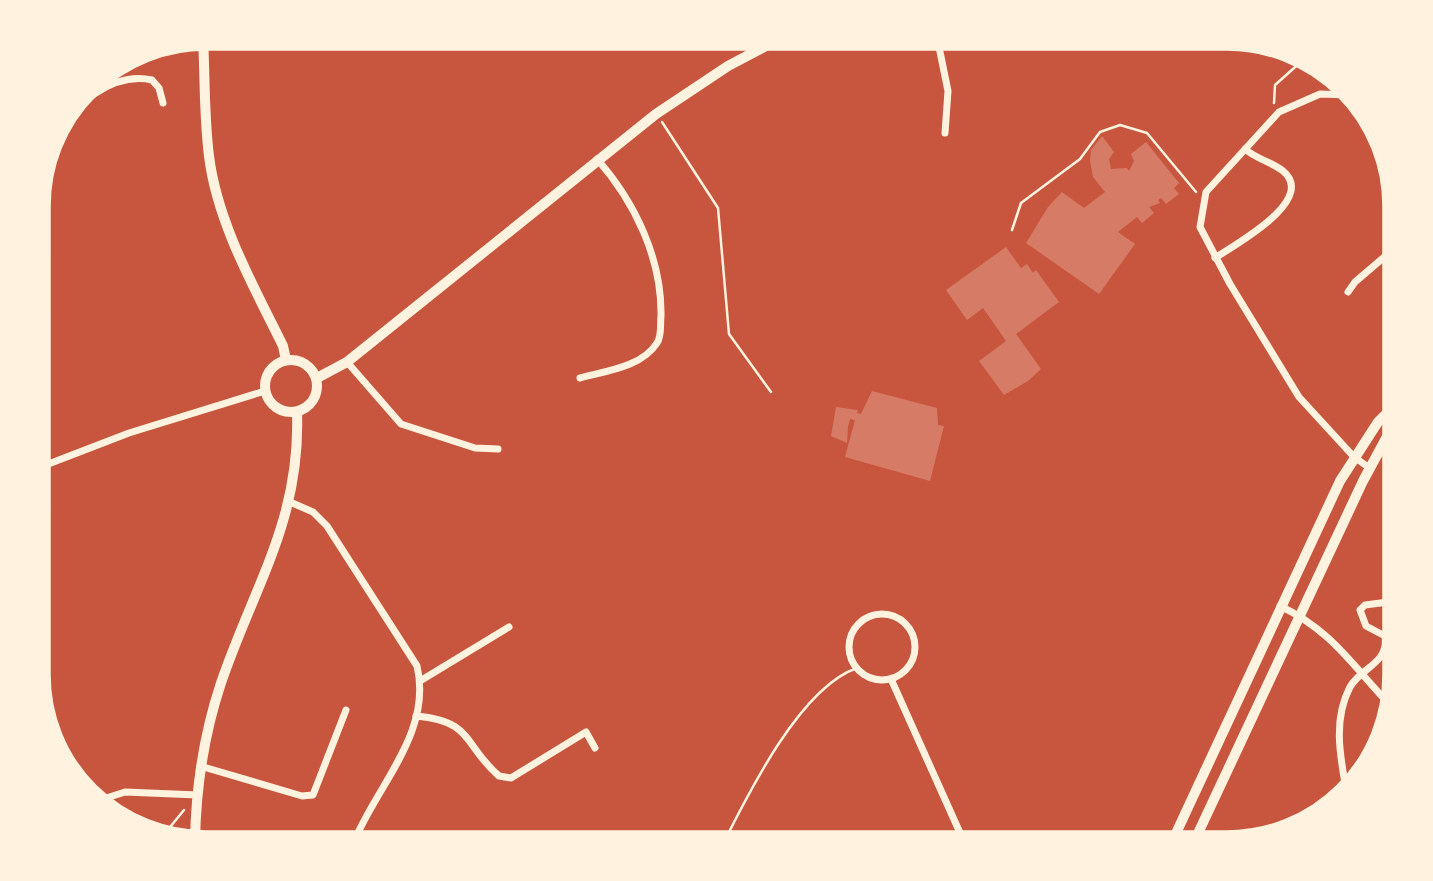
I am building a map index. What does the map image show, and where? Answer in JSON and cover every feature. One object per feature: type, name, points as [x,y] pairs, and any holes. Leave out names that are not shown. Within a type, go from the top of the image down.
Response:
[{"type":"street","points":[[204,49],[209,156],[216,190],[229,228],[283,346],[286,360]]},
{"type":"street","points":[[317,378],[347,362],[656,114],[729,66],[761,49]]},
{"type":"street","points":[[939,49],[947,91],[945,133]]},
{"type":"street","points":[[93,97],[121,80],[152,80],[159,88],[163,103]]},
{"type":"street","points":[[1338,95],[1320,94],[1279,112],[1216,178],[1203,198],[1200,228],[1215,258],[1299,397],[1354,457],[1371,469]]},
{"type":"street","points":[[1215,258],[1277,215],[1289,196],[1288,177],[1282,170],[1245,149]]},
{"type":"street","points":[[580,378],[631,365],[657,345],[660,332],[661,296],[647,238],[623,192],[597,159]]},
{"type":"street","points":[[1349,292],[1355,282],[1384,257]]},
{"type":"street","points":[[286,360],[308,366],[317,378],[318,390],[313,402],[298,412],[277,408],[265,391],[270,371],[286,360]]},
{"type":"street","points":[[347,362],[401,424],[475,448],[498,449]]},
{"type":"street","points":[[49,464],[129,433],[265,391]]},
{"type":"street","points":[[196,832],[204,739],[221,682],[272,561],[290,502],[296,469],[298,412]]},
{"type":"street","points":[[1176,832],[1279,605],[1354,457],[1384,419]]},
{"type":"street","points":[[1199,832],[1384,444]]},
{"type":"street","points":[[290,502],[313,512],[327,526],[411,656],[421,681],[416,716],[402,754],[360,832]]},
{"type":"street","points":[[1384,603],[1365,605],[1360,610],[1366,626],[1384,635]]},
{"type":"street","points":[[1279,605],[1300,615],[1329,636],[1382,696]]},
{"type":"street","points":[[888,615],[904,622],[915,646],[911,663],[891,678],[872,678],[857,668],[850,651],[852,634],[871,616],[888,615]]},
{"type":"street","points":[[421,681],[509,627]]},
{"type":"street","points":[[1345,779],[1338,730],[1350,685],[1381,658],[1384,648]]},
{"type":"street","points":[[891,678],[960,832]]},
{"type":"street","points":[[200,766],[302,796],[313,795],[346,710]]},
{"type":"street","points":[[416,716],[448,720],[460,728],[499,776],[511,778],[586,732],[595,748]]},
{"type":"street","points":[[107,798],[125,792],[198,795]]},
{"type":"path","points":[[1279,112],[1274,104],[1275,85],[1297,66]]},
{"type":"path","points":[[656,114],[718,208],[729,334],[771,392]]},
{"type":"path","points":[[1012,230],[1021,203],[1080,159],[1100,132],[1120,125],[1147,133],[1185,182],[1203,198]]},
{"type":"path","points":[[730,832],[784,734],[839,674],[857,668]]},
{"type":"path","points":[[170,828],[198,795]]},
{"type":"building","points":[[1102,136],[1114,152],[1109,159],[1111,169],[1127,168],[1129,171],[1134,161],[1131,154],[1146,142],[1179,183],[1174,188],[1179,194],[1166,204],[1161,198],[1158,200],[1160,203],[1149,207],[1154,213],[1142,223],[1137,217],[1118,232],[1135,244],[1099,294],[1026,243],[1048,207],[1062,192],[1084,208],[1105,192],[1093,177],[1090,160],[1091,150]]},
{"type":"building","points":[[1006,247],[1021,268],[1027,264],[1033,273],[1036,270],[1059,302],[1016,334],[1041,369],[1028,381],[1004,395],[979,361],[1006,341],[983,308],[967,320],[946,290]]},
{"type":"building","points":[[872,391],[937,408],[938,425],[944,426],[930,481],[845,457],[855,420],[850,419],[847,443],[831,436],[836,407],[858,410],[857,413],[861,414]]}]
